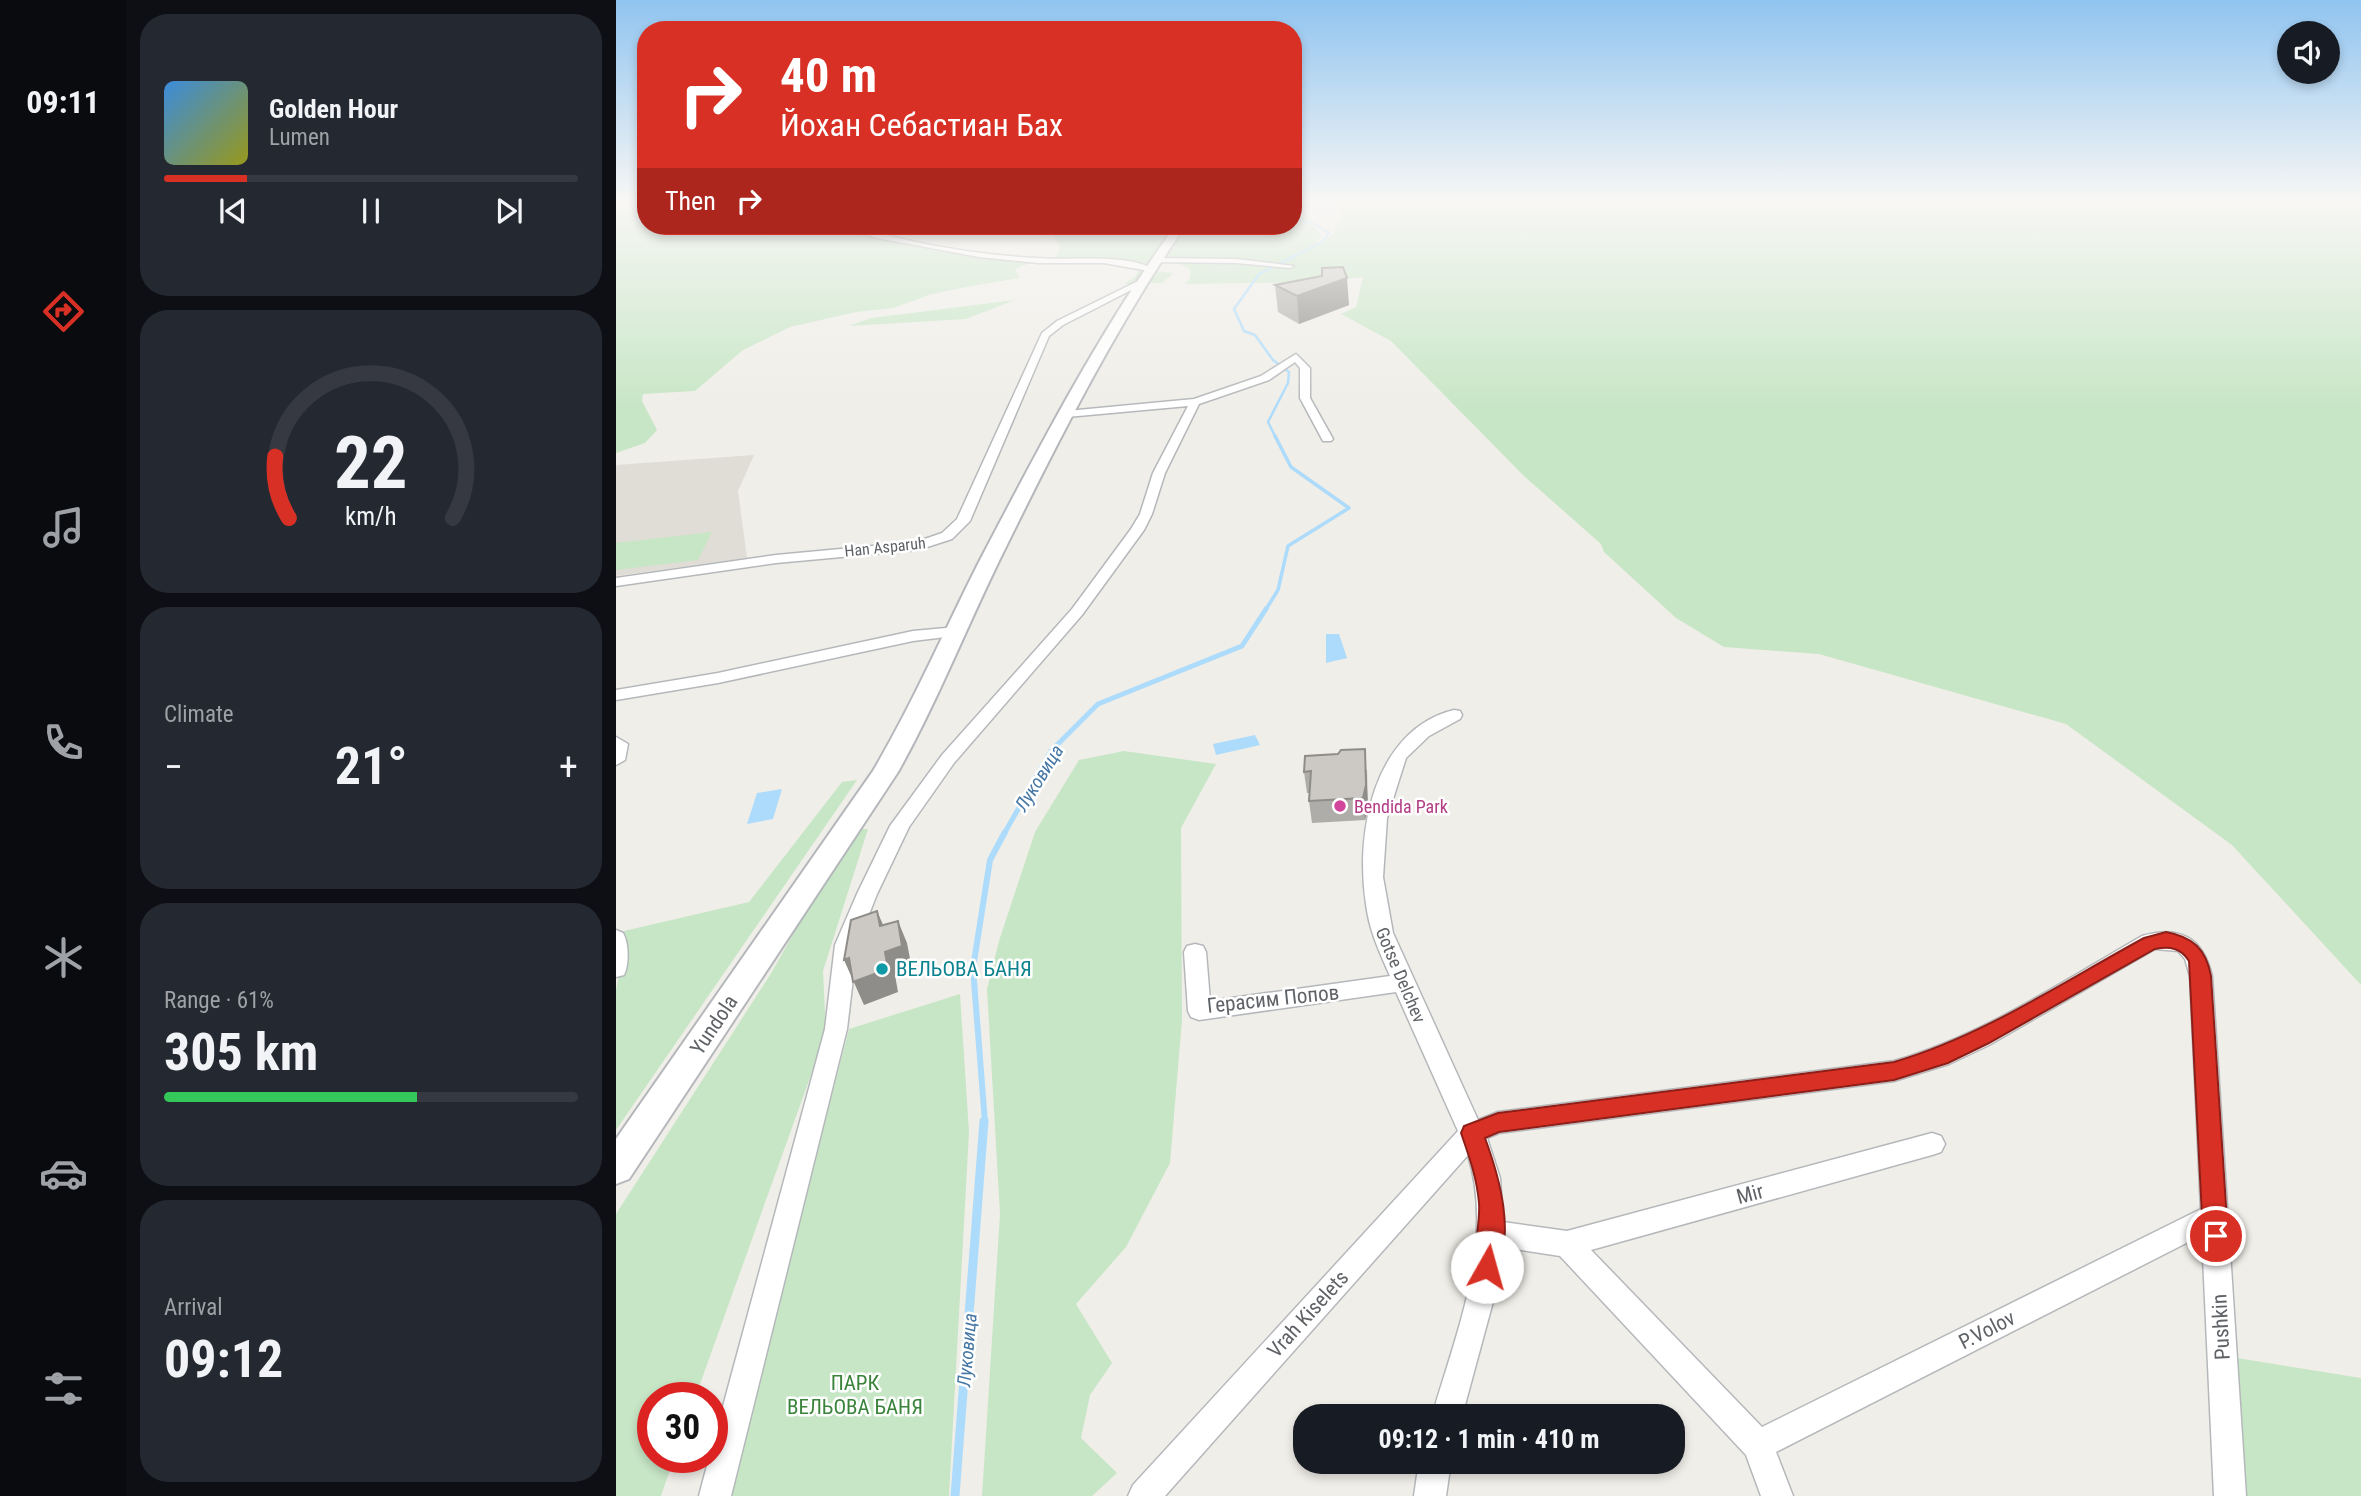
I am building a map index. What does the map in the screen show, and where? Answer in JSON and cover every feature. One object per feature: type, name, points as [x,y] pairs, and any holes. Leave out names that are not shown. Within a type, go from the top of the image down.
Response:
[{"type":"main road","name":"Yundola","points":[[616,1168],[812,882],[906,737],[989,562],[1067,414],[1148,271]]},
{"type":"street","points":[[1143,270],[1158,270]]},
{"type":"street","name":"Han Asparuh","points":[[616,582],[776,559],[918,545],[947,536],[963,521],[1045,335],[1060,323],[1148,271]]},
{"type":"street","points":[[1067,414],[1195,402],[1250,385],[1296,357],[1305,368],[1305,398],[1327,439]]},
{"type":"street","points":[[715,1496],[836,1029],[846,945],[867,894],[901,827],[948,759],[1077,612],[1137,530],[1146,514],[1159,474],[1195,402]]},
{"type":"street","points":[[616,695],[718,678],[913,636],[957,632]]},
{"type":"street","name":"Gotse Delchev","points":[[1450,1404],[1487,1267],[1491,1233],[1486,1174],[1472,1133],[1402,983],[1378,919],[1374,872],[1375,827],[1390,774],[1400,753],[1415,735],[1454,715]]},
{"type":"street","points":[[616,742],[616,761]]},
{"type":"street","points":[[616,938],[616,969]]},
{"type":"street","name":"Pushkin","points":[[1472,1133],[1498,1123],[1894,1071],[1941,1057],[1981,1038],[2150,943],[2166,939],[2178,941],[2192,950],[2199,961],[2201,976],[2230,1496]]},
{"type":"street","name":"Герасим Попов","points":[[1195,952],[1199,1011],[1402,983]]},
{"type":"street","name":"Vrah Kiselets","points":[[1144,1496],[1472,1133]]},
{"type":"street","name":"Mir","points":[[1491,1233],[1567,1244],[1932,1144]]},
{"type":"street","name":"P.Volov","points":[[1758,1445],[2215,1215]]},
{"type":"street","points":[[1567,1244],[1758,1445],[1777,1496]]},
{"type":"street","points":[[1430,1496],[1433,1474]]},
{"type":"shaded area","points":[[754,455],[738,491],[747,558],[616,576],[616,465]]},
{"type":"green space","points":[[616,270],[1015,270],[1020,278],[929,295],[893,308],[856,312],[790,327],[743,350],[695,391],[643,394],[642,401],[657,430],[645,443],[616,453]]},
{"type":"green space","points":[[1139,270],[1174,273],[1162,283],[1124,284],[1135,277]]},
{"type":"green space","points":[[1190,270],[2361,270],[2361,985],[2232,845],[2066,724],[1819,654],[1724,647],[1676,618],[1604,552],[1601,544],[1523,475],[1391,341],[1341,314],[1356,307],[1363,277],[1316,282],[1185,284],[1190,278]]},
{"type":"green space","points":[[1015,300],[966,319],[849,326],[871,318]]},
{"type":"green space","points":[[712,532],[698,560],[616,570],[616,543]]},
{"type":"green space","points":[[1124,751],[1216,764],[1181,828],[1182,1020],[1170,1163],[1126,1247],[1076,1304],[1112,1363],[1090,1395],[1081,1438],[1117,1473],[1092,1496],[982,1496],[1000,1214],[987,989],[999,941],[1035,832],[1079,760]]},
{"type":"green space","points":[[857,780],[616,1130],[616,990],[623,955],[624,931],[749,902],[842,782]]},
{"type":"green space","points":[[853,829],[868,829],[823,971],[826,1033],[701,1382],[637,1382],[637,1473],[669,1473],[661,1496],[616,1496],[616,1214],[770,975]]},
{"type":"green space","name":"ПАРК ВЕЛЬОВА БАНЯ","points":[[960,994],[969,1132],[949,1496],[727,1496],[849,1029]]},
{"type":"green space","points":[[2231,1357],[2361,1378],[2361,1496],[2241,1496]]},
{"type":"water","points":[[1326,634],[1339,634],[1347,658],[1326,663]]},
{"type":"water","points":[[1255,735],[1260,745],[1216,755],[1213,744]]},
{"type":"water","points":[[782,789],[773,819],[747,824],[757,793]]},
{"type":"building","points":[[1322,270],[1344,270],[1347,278],[1297,296],[1275,285],[1322,276]]},
{"type":"building","points":[[1365,749],[1366,785],[1363,798],[1309,801],[1311,771],[1304,772],[1305,756]]},
{"type":"building","points":[[877,911],[880,926],[898,921],[902,946],[885,952],[888,969],[853,982],[849,958],[844,960],[851,920]]},
{"type":"waterway","name":"Луковица","points":[[1267,270],[1259,274],[1234,309],[1244,331],[1255,335],[1273,360],[1289,372],[1288,383],[1268,422],[1275,436]]},
{"type":"waterway","name":"Луковица","points":[[1265,611],[1278,590],[1288,546],[1349,508],[1291,467],[1275,436]]},
{"type":"waterway","name":"Луковица","points":[[1004,834],[1051,751],[1098,704],[1242,646],[1266,609]]},
{"type":"waterway","name":"Луковица","points":[[985,1123],[973,968],[990,860],[1005,832]]},
{"type":"waterway","name":"Луковица","points":[[955,1496],[984,1121]]},
{"type":"place","name":"Bendida Park","points":[[1340,806]]},
{"type":"place","name":"ВЕЛЬОВА БАНЯ","points":[[882,969]]},
{"type":"route","points":[[1487,1267],[1491,1204],[1486,1174],[1472,1133],[1498,1123],[1894,1071],[1941,1057],[1981,1038],[2150,943],[2166,939],[2178,941],[2192,950],[2199,961],[2216,1236]]}]
